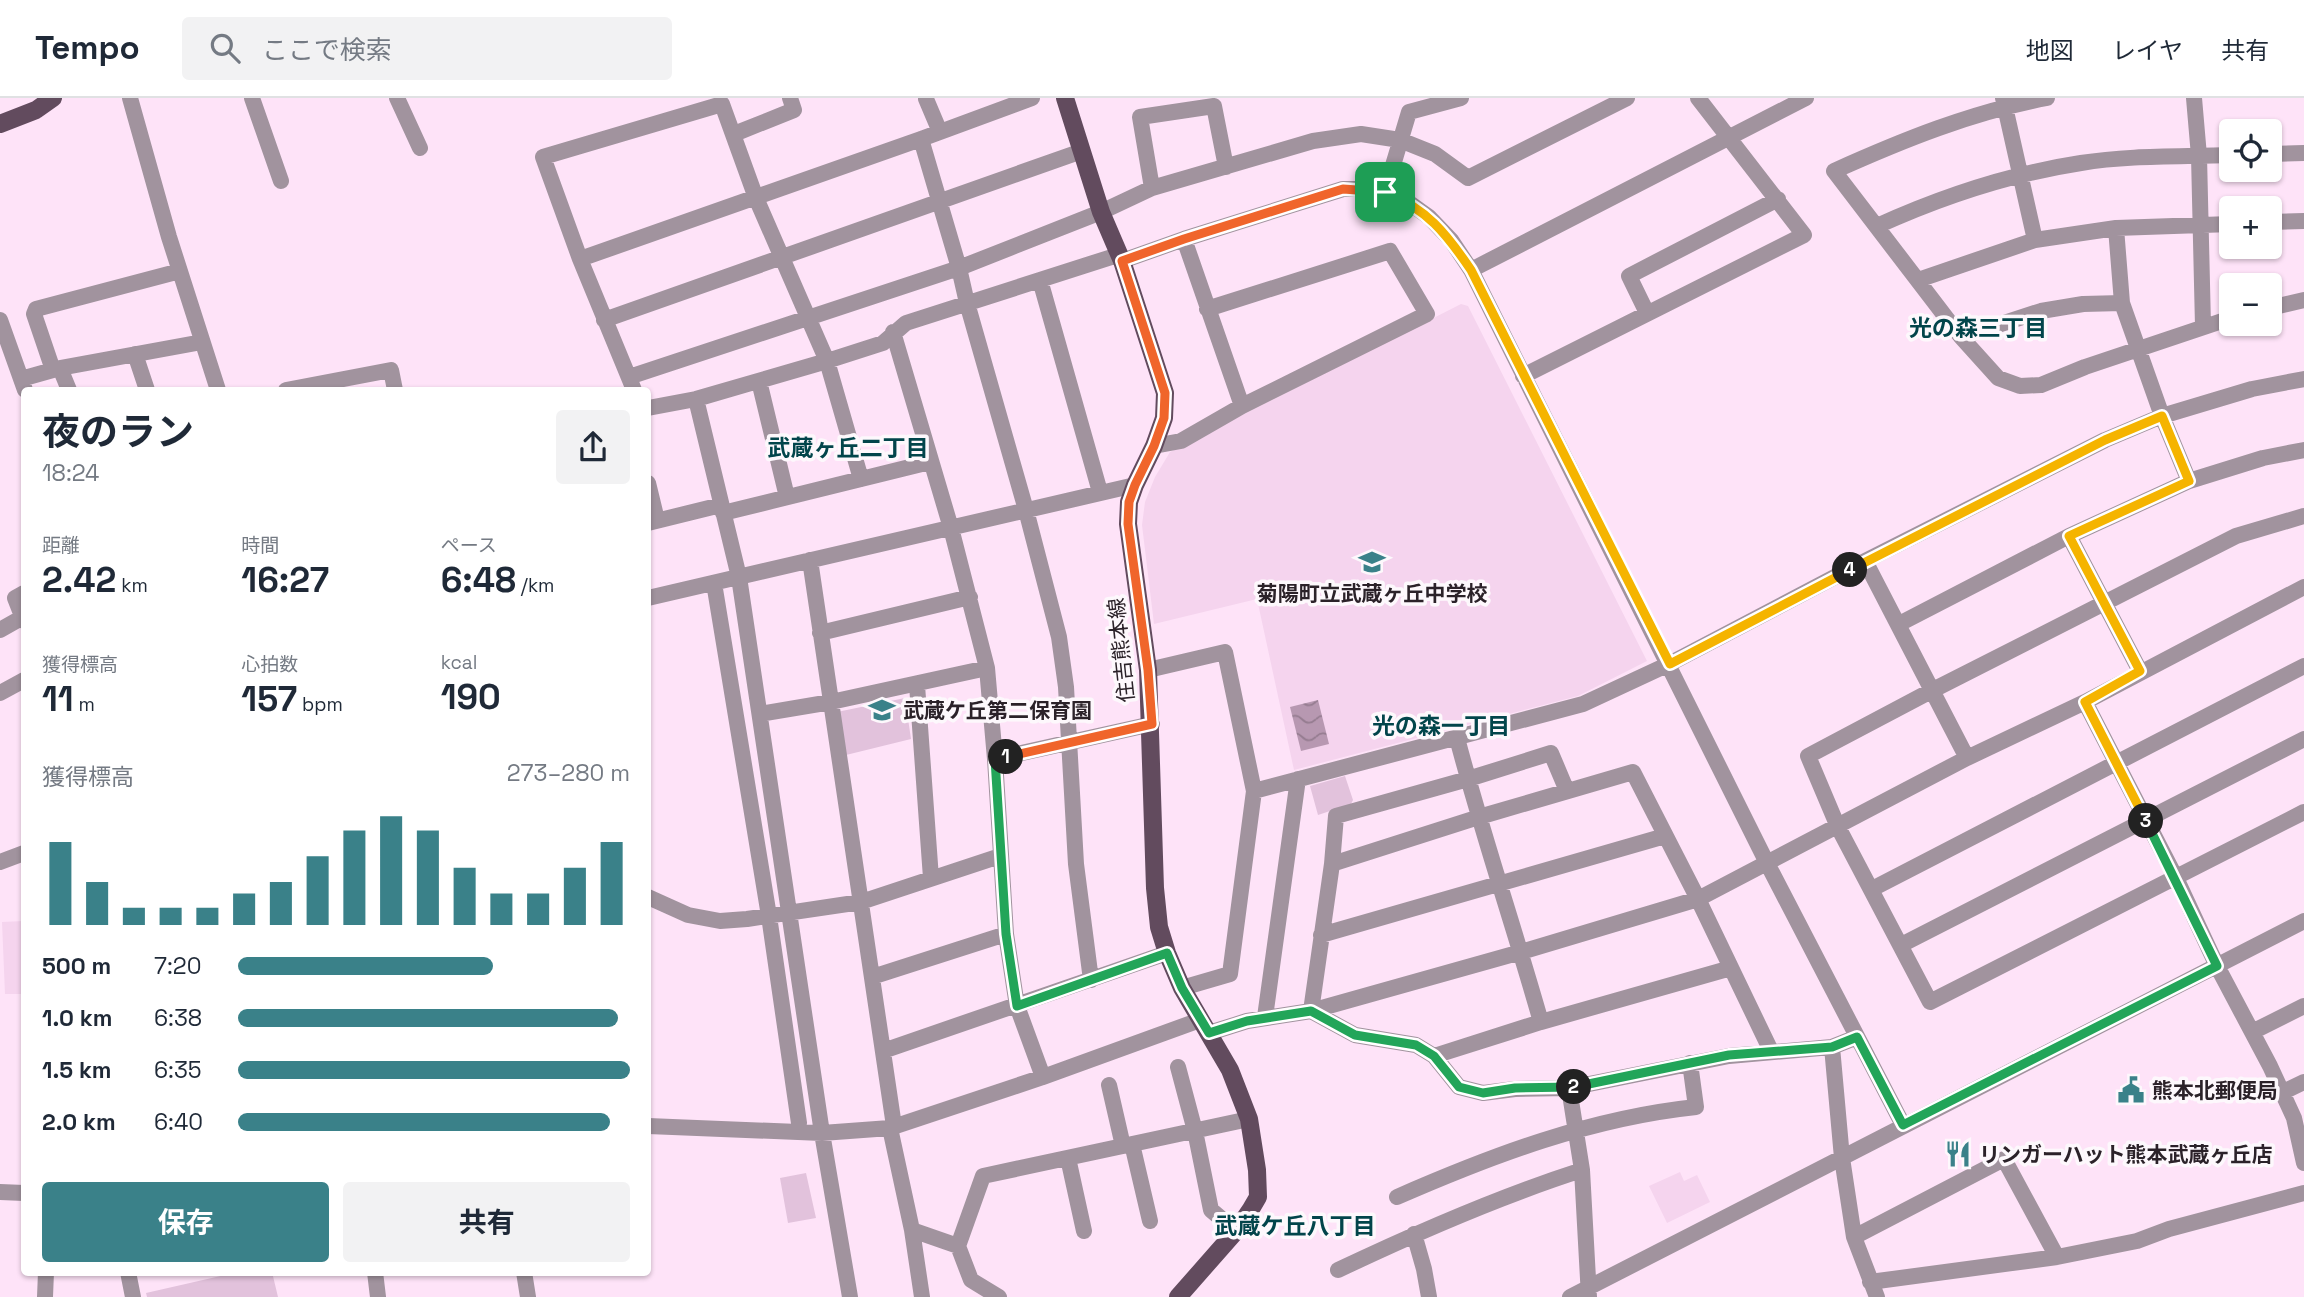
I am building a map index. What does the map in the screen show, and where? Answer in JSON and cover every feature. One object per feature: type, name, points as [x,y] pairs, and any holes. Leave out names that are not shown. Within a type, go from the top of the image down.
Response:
[{"type":"main road","points":[[0,124],[36,110],[53,98]]},
{"type":"main road","name":"住吉熊本線","points":[[1065,98],[1101,212],[1120,258],[1165,393],[1164,418],[1129,502],[1128,524],[1148,670],[1152,724],[1155,888],[1159,926],[1182,988],[1230,1069],[1249,1119],[1258,1170],[1258,1197],[1236,1231],[1178,1297]]},
{"type":"street","points":[[130,98],[217,387]]},
{"type":"street","points":[[252,98],[281,181]]},
{"type":"street","points":[[397,98],[420,148]]},
{"type":"street","points":[[734,134],[793,110],[790,98]]},
{"type":"street","points":[[580,259],[1032,98]]},
{"type":"street","points":[[1385,192],[1409,113],[1461,98]]},
{"type":"street","points":[[861,479],[827,361],[809,319],[782,257],[755,198],[722,104],[543,157],[580,259],[631,384],[809,319],[959,268],[1101,212],[1152,188],[1335,136],[1361,134],[1400,140],[1435,154],[1468,178],[1627,98]]},
{"type":"street","points":[[1523,376],[1804,235],[1698,98]]},
{"type":"street","points":[[1471,270],[1730,137],[1779,103],[1806,98]]},
{"type":"street","points":[[2047,98],[2003,102],[1834,171],[1961,337],[1998,378],[2020,386],[2041,385],[2219,321]]},
{"type":"street","points":[[2194,98],[2199,156],[2203,326]]},
{"type":"street","points":[[926,99],[940,132]]},
{"type":"street","points":[[2003,102],[2035,240]]},
{"type":"street","points":[[1152,188],[1140,117],[1214,106],[1226,167]]},
{"type":"street","points":[[921,139],[959,268],[1059,637],[1066,687],[1076,863],[1091,980]]},
{"type":"street","points":[[604,320],[1082,151]]},
{"type":"street","points":[[2282,154],[2304,153]]},
{"type":"street","points":[[1877,226],[1926,204],[2020,174],[2084,163],[2219,155]]},
{"type":"street","points":[[651,407],[696,399],[827,361],[883,343],[906,323],[1343,189],[1385,192],[1408,202],[1429,217],[1451,240],[1471,270],[1767,863],[1903,1125]]},
{"type":"street","points":[[1647,313],[1629,276],[1778,199]]},
{"type":"street","points":[[2282,221],[2304,220]]},
{"type":"street","points":[[1918,280],[2035,240],[2116,228],[2219,224]]},
{"type":"street","points":[[2116,228],[2122,303],[2162,416],[2189,481]]},
{"type":"street","points":[[1184,239],[1242,406]]},
{"type":"street","points":[[1154,446],[1181,441],[1242,406],[1427,314],[1391,251],[1207,309]]},
{"type":"street","points":[[67,387],[34,314],[36,309],[180,271]]},
{"type":"street","points":[[1040,280],[1100,492]]},
{"type":"street","points":[[2282,305],[2304,300]]},
{"type":"street","points":[[1961,337],[2041,311],[2083,304],[2122,303]]},
{"type":"street","points":[[0,320],[23,385],[57,369],[202,342]]},
{"type":"street","points":[[893,332],[951,528],[987,668],[1006,934],[1017,1006],[1043,1077]]},
{"type":"street","points":[[135,354],[146,387]]},
{"type":"street","points":[[302,387],[391,370],[395,387]]},
{"type":"street","points":[[1254,791],[1583,704],[1670,664],[1865,561],[2105,440],[2162,416],[2252,389],[2304,379]]},
{"type":"street","points":[[760,381],[787,497]]},
{"type":"street","points":[[696,399],[739,577],[822,1133],[850,1297]]},
{"type":"street","points":[[1899,624],[2069,536],[2189,481],[2263,458],[2304,450]]},
{"type":"street","points":[[652,522],[787,497],[930,462]]},
{"type":"street","points":[[651,597],[1135,485]]},
{"type":"street","points":[[2304,516],[2236,536],[1808,756],[1838,827],[1930,1002],[2304,811]]},
{"type":"street","points":[[2069,536],[2140,671]]},
{"type":"street","points":[[810,560],[892,1127],[922,1297]]},
{"type":"street","points":[[1865,561],[1967,758]]},
{"type":"street","points":[[714,583],[769,916],[799,1123]]},
{"type":"street","points":[[651,1126],[822,1133],[892,1127],[1205,1026],[1311,1011],[1698,899],[1967,758],[2085,702],[2304,587]]},
{"type":"street","points":[[21,595],[15,598],[21,612]]},
{"type":"street","points":[[820,633],[970,597]]},
{"type":"street","points":[[0,630],[21,620]]},
{"type":"street","points":[[1148,670],[1225,652],[1254,791],[1230,974],[1182,988]]},
{"type":"street","points":[[1872,889],[2304,666]]},
{"type":"street","points":[[760,714],[916,685],[987,668]]},
{"type":"street","points":[[0,693],[21,682]]},
{"type":"street","points":[[916,685],[931,877]]},
{"type":"street","points":[[2085,702],[2176,878],[2294,1118],[2304,1163]]},
{"type":"street","points":[[995,759],[1152,724]]},
{"type":"street","points":[[1457,738],[1541,1022]]},
{"type":"street","points":[[1901,945],[2304,739]]},
{"type":"street","points":[[1311,1011],[1332,864],[1336,816],[1551,753],[1566,791]]},
{"type":"street","points":[[1332,864],[1633,772],[1771,1051]]},
{"type":"street","points":[[1265,1017],[1298,779]]},
{"type":"street","points":[[1321,934],[1665,835]]},
{"type":"street","points":[[0,862],[21,854]]},
{"type":"street","points":[[651,898],[688,915],[720,921],[769,916],[861,902],[1000,856]]},
{"type":"street","points":[[1570,1297],[1589,1293],[1903,1125],[2304,921]]},
{"type":"street","points":[[872,977],[1006,934]]},
{"type":"street","points":[[883,1051],[1167,953]]},
{"type":"street","points":[[1434,1056],[1541,1022],[1731,968]]},
{"type":"street","points":[[2252,1032],[2304,1006]]},
{"type":"street","points":[[1311,1011],[1355,1035],[1416,1045],[1434,1056],[1459,1087],[1483,1093],[1515,1088],[1569,1088],[1690,1063],[1771,1051],[1832,1047],[1857,1037]]},
{"type":"street","points":[[1832,1047],[1842,1158],[1854,1237],[1873,1293],[2137,1241],[2169,1229],[2304,1193]]},
{"type":"street","points":[[1397,1198],[1472,1164],[1576,1130],[1642,1114],[1696,1107],[1690,1063]]},
{"type":"street","points":[[1178,1067],[1195,1131],[1211,1210],[1236,1231]]},
{"type":"street","points":[[2281,1093],[2304,1082]]},
{"type":"street","points":[[1109,1085],[1150,1221]]},
{"type":"street","points":[[1569,1088],[1582,1170],[1589,1293]]},
{"type":"street","points":[[999,1297],[971,1280],[958,1246],[983,1176],[1249,1119]]},
{"type":"street","points":[[1068,1158],[1084,1231]]},
{"type":"street","points":[[1854,1237],[2004,1160],[2057,1258]]},
{"type":"street","points":[[1339,1270],[1414,1234],[1528,1187],[1582,1170]]},
{"type":"street","points":[[0,1192],[21,1193]]},
{"type":"street","points":[[912,1230],[958,1246]]},
{"type":"street","points":[[1414,1234],[1429,1297]]},
{"type":"street","points":[[45,1297],[46,1276]]},
{"type":"street","points":[[129,1276],[133,1297]]},
{"type":"street","points":[[375,1276],[378,1297]]},
{"type":"street","points":[[525,1276],[528,1297]]},
{"type":"shaded area","name":"菊陽町立武蔵ヶ丘中学校","points":[[1461,304],[1468,306],[1647,661],[1578,696],[1294,770],[1257,599],[1154,624],[1142,525],[1145,502],[1155,477],[1170,452]]},
{"type":"shaded area","points":[[905,698],[911,739],[846,755],[837,712]]},
{"type":"shaded area","points":[[1345,776],[1353,800],[1351,804],[1318,815],[1310,786]]},
{"type":"shaded area","points":[[21,921],[21,994],[5,994],[2,922]]},
{"type":"shaded area","points":[[1680,1172],[1684,1181],[1697,1175],[1710,1202],[1667,1223],[1649,1186]]},
{"type":"shaded area","points":[[806,1173],[816,1218],[788,1223],[780,1178]]},
{"type":"shaded area","points":[[220,1276],[273,1276],[278,1297],[147,1297],[146,1293]]},
{"type":"water","points":[[1318,700],[1329,744],[1301,751],[1290,707]]},
{"type":"place","name":"菊陽町立武蔵ヶ丘中学校","points":[[1372,562]]},
{"type":"place","name":"武蔵ケ丘第二保育園","points":[[882,710]]},
{"type":"place","name":"熊本北郵便局","points":[[2131,1090]]},
{"type":"place","name":"リンガーハット熊本武蔵ヶ丘店","points":[[1958,1154]]},
{"type":"district","name":"光の森三丁目","points":[[1978,328]]},
{"type":"district","name":"武蔵ヶ丘二丁目","points":[[848,448]]},
{"type":"district","name":"光の森一丁目","points":[[1441,726]]},
{"type":"district","name":"武蔵ケ丘八丁目","points":[[1295,1226]]},
{"type":"route","points":[[1343,189],[1385,192],[1408,202],[1429,217],[1451,240],[1471,270],[1670,664],[1865,561],[2105,440],[2162,416],[2189,481],[2069,536],[2140,671],[2085,702],[2176,878],[2217,966],[1903,1125],[1857,1037],[1832,1047],[1729,1055],[1569,1088],[1515,1088],[1483,1093],[1459,1087],[1434,1056],[1416,1045],[1355,1035],[1311,1011],[1265,1017],[1209,1033],[1182,988],[1167,953],[1017,1006],[1006,934],[995,759],[1152,724],[1142,620],[1128,524],[1129,502],[1164,418],[1165,393],[1122,261],[1343,189]]}]
